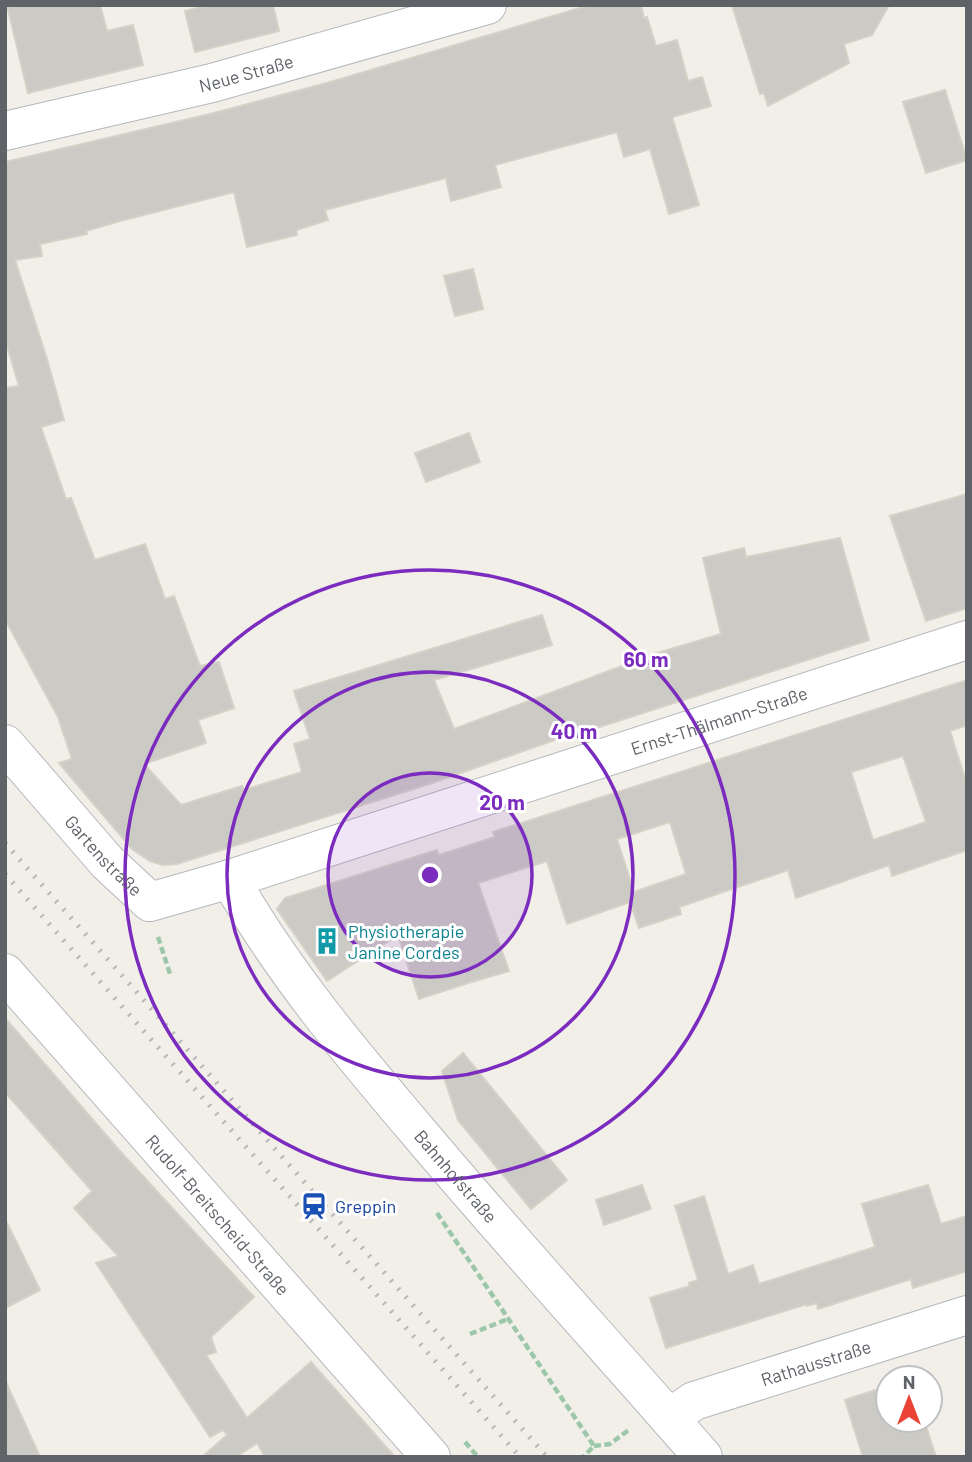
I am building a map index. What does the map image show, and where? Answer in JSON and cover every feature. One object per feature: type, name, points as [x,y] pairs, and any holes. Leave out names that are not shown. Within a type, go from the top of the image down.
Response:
[{"type":"street","name":"Neue Straße","points":[[5,131],[212,83],[487,5]]},
{"type":"street","name":"Ernst-Thälmann-Straße","points":[[230,879],[967,640]]},
{"type":"street","name":"Gartenstraße","points":[[5,744],[107,862],[150,902],[230,879]]},
{"type":"street","name":"Bahnhofstraße","points":[[230,879],[247,910],[346,1046],[453,1173],[703,1457]]},
{"type":"street","name":"Rudolf-Breitscheid-Straße","points":[[5,973],[431,1457]]},
{"type":"street","name":"Rathausstraße","points":[[669,1418],[694,1401],[967,1315]]},
{"type":"path","points":[[453,1173],[428,1195],[438,1217],[594,1446]]},
{"type":"path","points":[[470,1334],[508,1319]]},
{"type":"path","points":[[583,1457],[594,1446],[610,1444],[632,1427]]},
{"type":"building","points":[[7,5],[100,5],[107,31],[133,25],[143,65],[28,93]]},
{"type":"building","points":[[210,5],[273,5],[279,31],[195,52],[185,11]]},
{"type":"building","points":[[590,5],[641,5],[656,46],[677,40],[688,81],[702,77],[711,106],[672,117],[699,205],[669,214],[650,149],[624,157],[617,132],[495,165],[501,187],[451,201],[446,178],[325,210],[328,220],[296,230],[297,235],[247,247],[234,192],[120,221],[86,231],[87,234],[40,244],[42,256],[15,260],[64,420],[41,427],[66,499],[71,498],[95,560],[145,544],[165,599],[174,596],[200,666],[219,662],[234,708],[198,720],[206,743],[144,764],[181,805],[242,786],[244,790],[302,772],[294,744],[310,739],[294,691],[542,615],[552,645],[434,680],[454,729],[654,654],[721,634],[703,558],[744,548],[746,557],[840,538],[869,640],[587,731],[586,729],[429,784],[177,864],[163,865],[150,861],[132,849],[59,763],[72,759],[58,717],[5,619],[5,388],[19,386],[5,339],[5,162],[214,113],[327,83]]},
{"type":"building","points":[[732,5],[889,5],[872,35],[844,44],[849,63],[768,106],[764,93],[760,94]]},
{"type":"building","points":[[945,90],[967,160],[926,173],[903,102]]},
{"type":"building","points":[[473,269],[483,309],[455,316],[444,276]]},
{"type":"building","points":[[469,433],[480,462],[426,482],[415,453]]},
{"type":"building","points":[[967,494],[967,608],[926,621],[890,516]]},
{"type":"building","points":[[967,680],[967,725],[950,731],[967,785],[967,850],[892,876],[889,865],[796,898],[788,870],[679,907],[681,914],[639,928],[630,902],[567,924],[547,861],[478,883],[509,971],[419,999],[398,935],[327,981],[277,909],[285,898],[437,850],[439,855],[495,837],[493,832]],"holes":[[[903,756],[926,822],[873,840],[851,772]],[[670,822],[686,874],[634,892],[617,839]]]},
{"type":"building","points":[[5,1018],[119,1150],[254,1297],[211,1337],[216,1352],[206,1355],[247,1418],[311,1362],[395,1457],[265,1457],[257,1443],[236,1457],[202,1457],[227,1435],[223,1430],[210,1437],[96,1263],[118,1256],[74,1208],[92,1191],[5,1092]]},
{"type":"building","points":[[463,1053],[567,1180],[531,1209],[458,1120],[442,1071]]},
{"type":"building","points":[[642,1185],[651,1209],[604,1225],[596,1200]]},
{"type":"building","points":[[928,1185],[941,1224],[967,1216],[967,1271],[913,1288],[911,1279],[818,1309],[817,1303],[807,1304],[666,1348],[650,1298],[690,1286],[689,1283],[698,1280],[675,1206],[704,1196],[728,1274],[753,1265],[759,1284],[875,1247],[862,1204]]},
{"type":"building","points":[[5,1219],[40,1290],[5,1308]]},
{"type":"building","points":[[5,1380],[40,1457],[5,1457]]},
{"type":"building","points":[[874,1391],[874,1434],[929,1434],[936,1457],[863,1457],[845,1400]]},
{"type":"railway","points":[[5,843],[547,1457]]},
{"type":"railway","points":[[5,874],[520,1457]]},
{"type":"place","name":"Physiotherapie Janine Cordes","points":[[327,941]]},
{"type":"place","name":"Greppin","points":[[314,1206]]}]
